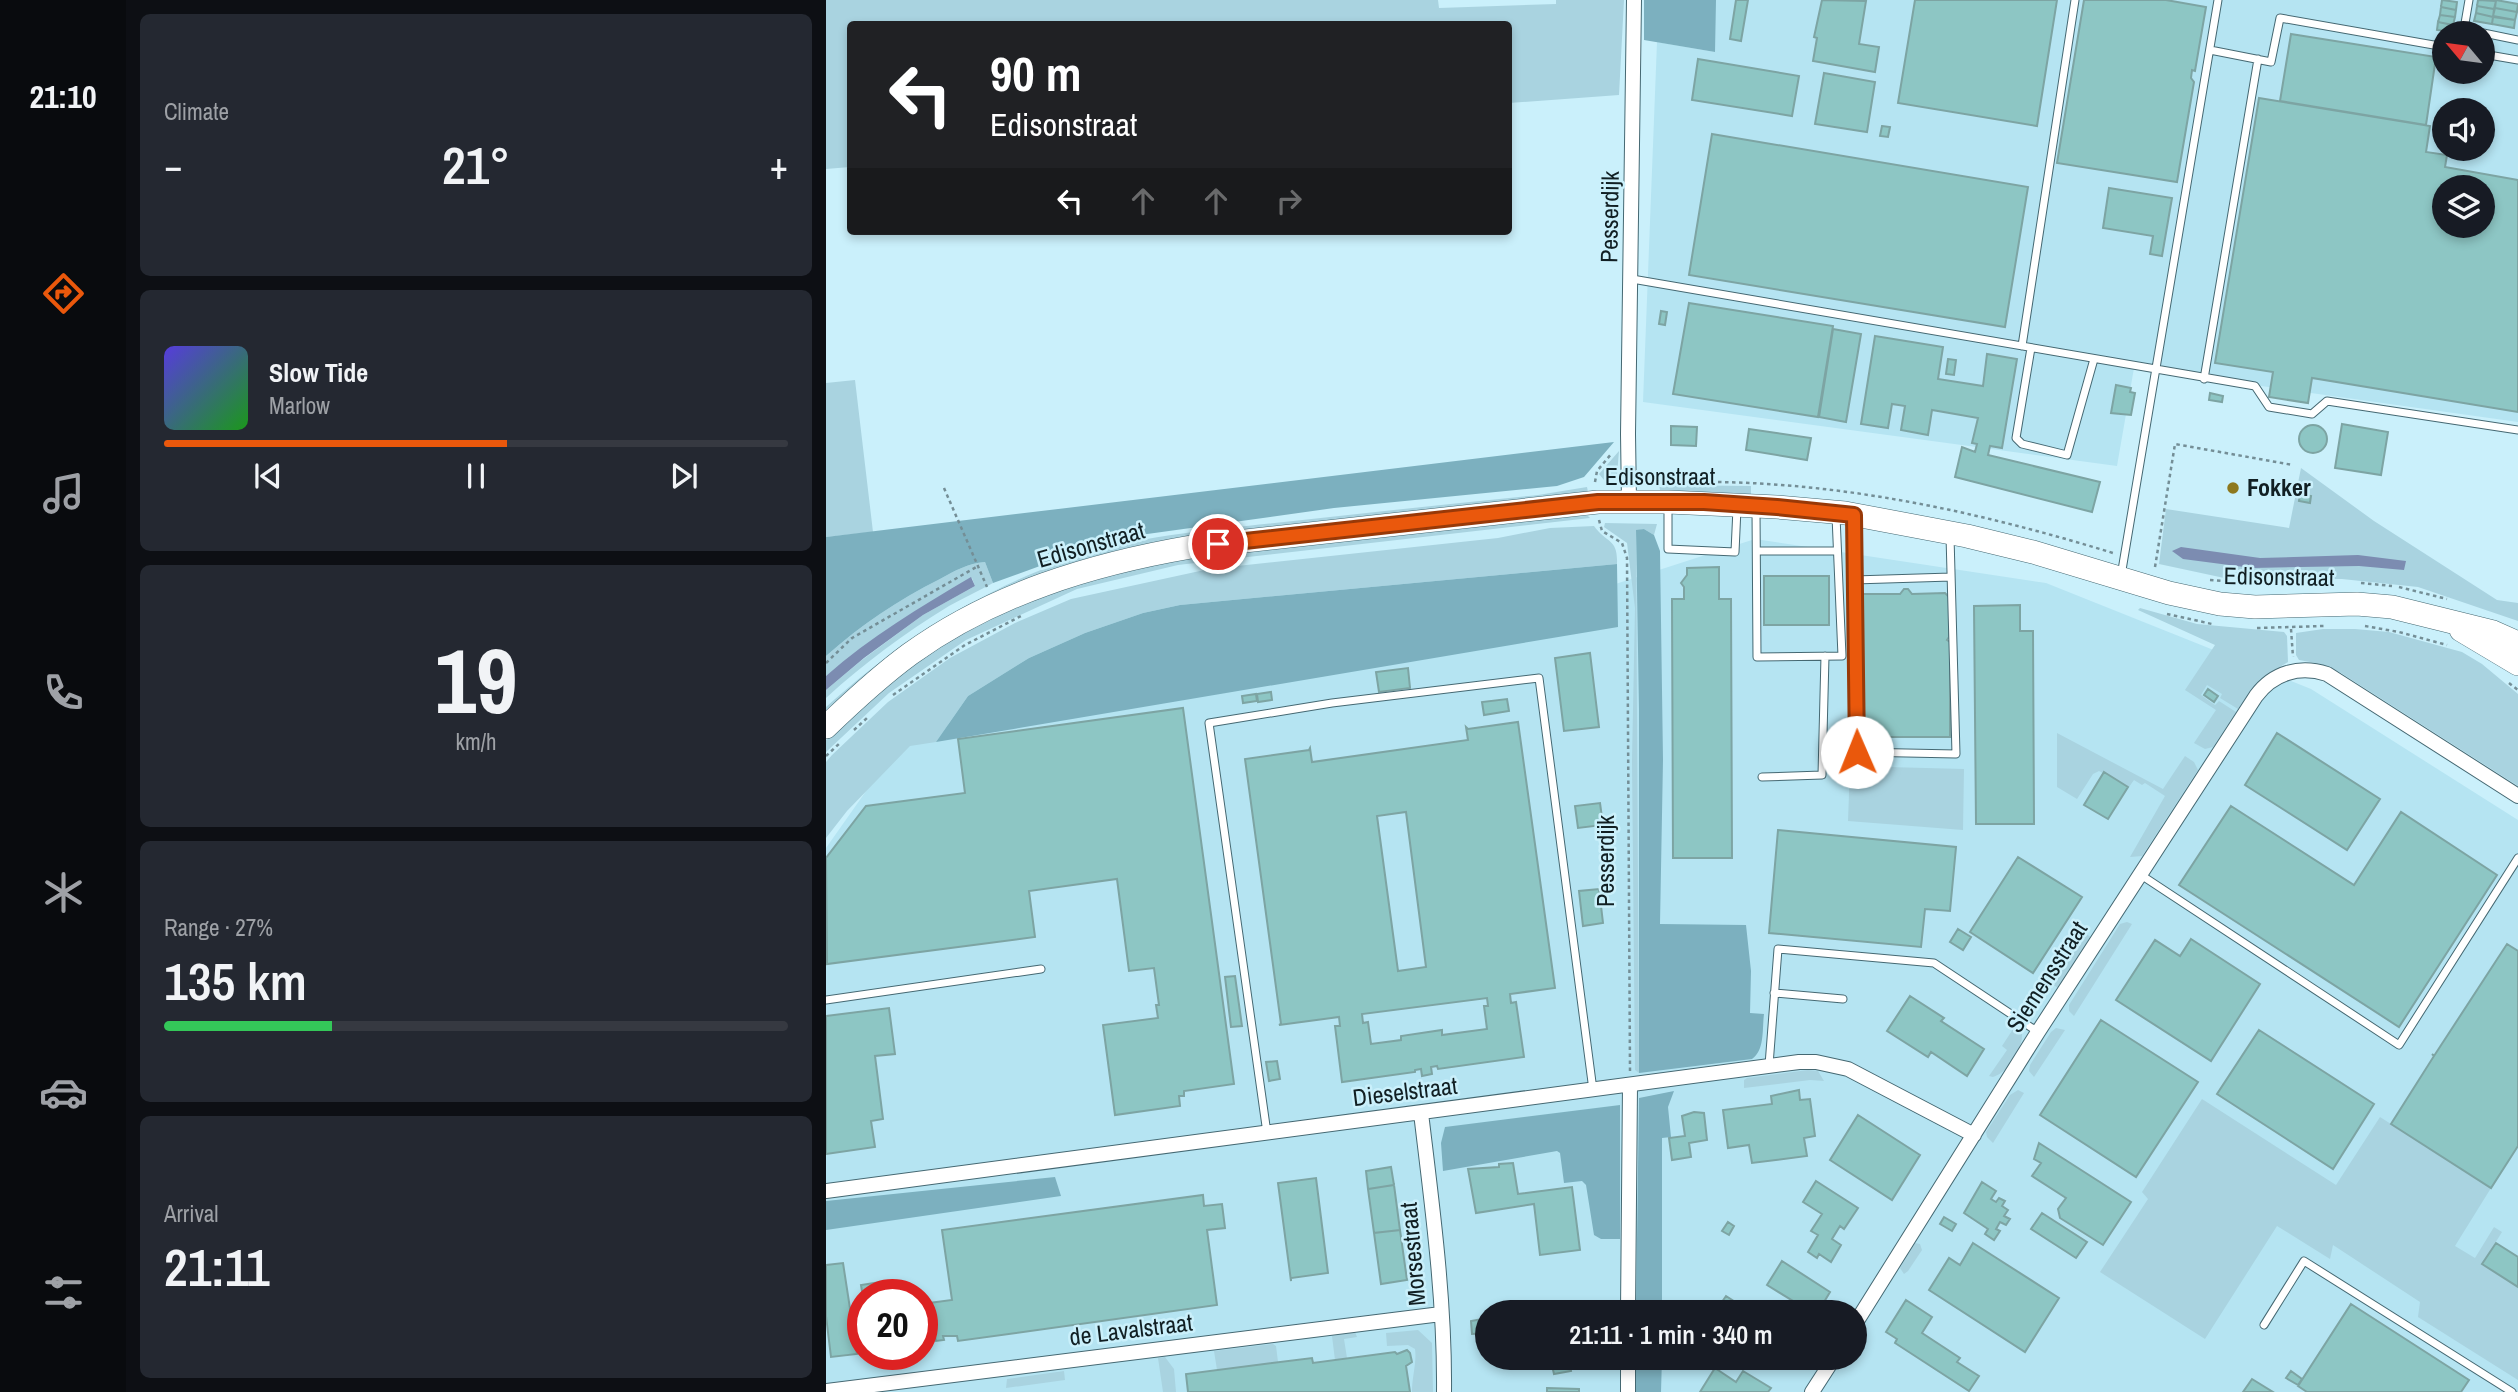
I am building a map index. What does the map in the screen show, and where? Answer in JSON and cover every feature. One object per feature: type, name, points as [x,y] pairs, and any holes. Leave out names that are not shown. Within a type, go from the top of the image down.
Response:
[{"type":"main road","name":"Edisonstraat","points":[[835,733],[870,685],[912,653],[956,626],[1015,596],[1131,557],[1191,547],[1599,516],[1629,501],[1746,505],[1844,513],[1950,532],[2033,552],[2150,588],[2220,604],[2255,607],[2357,604],[2392,607],[2493,632],[2518,643]]},
{"type":"main road","name":"Edisonstraat","points":[[2448,622],[2518,664]]},
{"type":"street","name":"Pesserdijk","points":[[1629,501],[1634,0]]},
{"type":"street","points":[[2294,671],[2317,671],[2335,678],[2518,796]]},
{"type":"street","name":"Siemensstraat","points":[[1867,1305],[2038,1032],[2256,696],[2269,682],[2294,671]]},
{"type":"street","name":"Dieselstraat","points":[[826,1191],[1593,1091],[1769,1065],[1816,1062],[1848,1069],[1974,1135]]},
{"type":"street","points":[[1628,1300],[1630,1084]]},
{"type":"street","name":"Morsestraat","points":[[1421,1113],[1441,1314],[1444,1392]]},
{"type":"street","name":"de Lavalstraat","points":[[826,1391],[1441,1314]]},
{"type":"street","points":[[1628,1370],[1628,1392]]},
{"type":"street","points":[[1818,1390],[1827,1370]]},
{"type":"lane","points":[[2022,346],[2076,0]]},
{"type":"lane","points":[[2121,579],[2218,0]]},
{"type":"lane","points":[[2469,0],[2464,29],[2518,40]]},
{"type":"lane","points":[[2210,50],[2271,62],[2280,18],[2432,45]]},
{"type":"lane","points":[[2496,56],[2518,60]]},
{"type":"lane","points":[[2204,379],[2258,59]]},
{"type":"lane","points":[[1632,279],[2255,386],[2269,407],[2312,414],[2327,401],[2518,430]]},
{"type":"lane","points":[[2031,348],[2016,438],[2022,444],[2067,456],[2094,359]]},
{"type":"lane","points":[[1668,502],[1668,549],[1735,552],[1746,505]]},
{"type":"lane","points":[[1746,505],[1758,520],[1757,657],[1843,656],[1838,551],[1844,513]]},
{"type":"lane","points":[[1844,513],[1854,580],[1857,752],[1956,754],[1950,532]]},
{"type":"lane","points":[[1758,551],[1838,551]]},
{"type":"lane","points":[[1854,580],[1951,577]]},
{"type":"lane","points":[[1762,777],[1822,775],[1825,656]]},
{"type":"lane","points":[[1267,1133],[1209,723],[1332,703],[1539,678],[1593,1091]]},
{"type":"lane","points":[[2141,875],[2399,1045],[2518,858]]},
{"type":"lane","points":[[1769,1065],[1778,949],[1934,963],[2038,1032]]},
{"type":"lane","points":[[826,1000],[1041,969]]},
{"type":"lane","points":[[1774,993],[1843,999]]},
{"type":"lane","points":[[2264,1325],[2304,1261],[2512,1392]]},
{"type":"path","points":[[1599,516],[1597,471],[1628,434]]},
{"type":"path","points":[[2150,588],[2175,444],[2293,465]]},
{"type":"path","points":[[944,488],[988,590]]},
{"type":"path","name":"Pesserdijk","points":[[1599,516],[1602,531],[1622,543],[1628,558],[1630,1084]]},
{"type":"path","points":[[826,663],[852,638],[978,566]]},
{"type":"path","points":[[889,698],[965,645],[1023,616]]},
{"type":"path","points":[[2291,629],[2294,671]]},
{"type":"path","points":[[853,731],[871,714]]},
{"type":"path","points":[[826,756],[835,733]]},
{"type":"shaded area","points":[[826,0],[1438,0],[1439,8],[1556,4],[1556,0],[1624,0],[1619,95],[1512,103],[1512,21],[847,21],[847,167],[826,169]]},
{"type":"shaded area","points":[[1644,0],[1716,0],[1715,52],[1644,40]]},
{"type":"shaded area","points":[[1715,0],[2518,0],[2518,422],[2134,368],[2117,466],[1643,402],[1657,42],[1715,52]]},
{"type":"shaded area","points":[[855,380],[873,532],[826,537],[826,383]]},
{"type":"shaded area","points":[[1614,442],[1584,477],[1557,486],[1334,508],[1140,535],[1092,547],[993,583],[985,562],[973,564],[895,604],[826,656],[826,537]]},
{"type":"shaded area","points":[[1619,451],[1617,475],[1614,480],[1604,480],[1599,474]]},
{"type":"shaded area","points":[[2301,468],[2374,521],[2497,600],[2518,603],[2518,621],[2418,587],[2342,579],[2229,579],[2159,564],[2166,509],[2289,528]]},
{"type":"shaded area","points":[[1659,485],[1751,486],[1751,494],[1660,490]]},
{"type":"shaded area","points":[[1587,487],[1588,492],[1550,498],[1178,539],[1091,557],[1002,592],[826,713],[826,707],[853,683],[940,621],[1003,586],[1096,551],[1122,544],[1203,531],[1538,495]]},
{"type":"shaded area","points":[[1556,517],[1590,518],[1178,565],[1077,589],[966,640],[889,693],[826,752],[826,740],[866,701],[936,648],[1027,601],[1087,579],[1175,557]]},
{"type":"shaded area","points":[[1605,523],[1657,524],[1654,535],[1644,529],[1636,531],[1639,1073],[1635,1070],[1632,760],[1635,608],[1627,543],[1604,527]]},
{"type":"shaded area","points":[[1594,526],[1614,545],[1617,564],[1180,605],[1143,613],[1085,633],[1029,658],[968,696],[936,742],[910,746],[847,811],[826,838],[826,762],[832,755],[888,702],[950,658],[1015,623],[1071,599],[1209,569],[1498,538],[1550,528]]},
{"type":"shaded area","points":[[1644,529],[1654,535],[1660,551],[1663,760],[1660,924],[1746,925],[1751,971],[1750,1013],[1764,1014],[1761,1045],[1752,1059],[1639,1073],[1636,530]]},
{"type":"shaded area","points":[[1755,539],[2046,583],[2311,689],[2518,820],[2518,1392],[826,1392],[826,848],[907,733],[1538,609]]},
{"type":"shaded area","points":[[2181,547],[2260,558],[2358,555],[2406,561],[2404,570],[2359,566],[2252,568],[2183,559],[2172,551]]},
{"type":"shaded area","points":[[985,562],[993,583],[949,606],[917,627],[870,661],[826,698],[826,690],[862,660],[923,615],[975,586],[972,578],[826,676],[826,656],[866,624],[909,596],[962,568]]},
{"type":"shaded area","points":[[1617,564],[1618,627],[936,742],[968,696],[1029,658],[1085,633],[1143,613],[1180,605]]},
{"type":"shaded area","points":[[971,577],[975,586],[923,615],[826,690],[826,676],[860,648]]},
{"type":"shaded area","points":[[2140,608],[2197,624],[2284,632],[2287,636],[2288,662],[2260,679],[2238,709],[2220,698],[2222,694],[2207,685],[2201,695],[2215,705],[2219,701],[2236,712],[2213,747],[2205,749],[2194,743],[2216,710],[2185,690],[2215,645],[2138,610]]},
{"type":"shaded area","points":[[2323,629],[2389,632],[2462,652],[2482,664],[2518,694],[2518,786],[2341,673],[2321,664],[2299,660],[2296,655],[2296,633]]},
{"type":"shaded area","points":[[2057,733],[2163,789],[2185,756],[2194,762],[2198,770],[2142,856],[2130,857],[2165,796],[2145,783],[2142,785],[2134,780],[2129,787],[2099,771],[2093,774],[2077,799],[2057,787]]},
{"type":"shaded area","points":[[1850,766],[1964,769],[1963,830],[1848,821]]},
{"type":"shaded area","points":[[2120,924],[2132,924],[2074,1016],[2069,1011],[2069,1005]]},
{"type":"shaded area","points":[[2081,931],[2091,937],[2058,988],[2049,982]]},
{"type":"shaded area","points":[[2015,1026],[2022,1034],[2017,1053],[2004,1071],[1993,1077],[1989,1076],[2007,1050],[2002,1046]]},
{"type":"shaded area","points":[[2056,1028],[2065,1030],[2034,1077],[2029,1071],[2030,1065]]},
{"type":"shaded area","points":[[1818,1071],[1824,1081],[1810,1080],[1744,1088],[1744,1080],[1747,1078]]},
{"type":"shaded area","points":[[2018,1090],[2024,1093],[1993,1143],[1986,1132],[2010,1095]]},
{"type":"shaded area","points":[[1674,1091],[1668,1107],[1671,1137],[1662,1138],[1662,1300],[1636,1300],[1639,1098]]},
{"type":"shaded area","points":[[2202,1099],[2336,1185],[2380,1117],[2491,1188],[2455,1246],[2475,1258],[2494,1227],[2502,1232],[2482,1264],[2518,1287],[2518,1380],[2418,1317],[2420,1302],[2333,1245],[2330,1259],[2277,1226],[2205,1339],[2100,1272],[2148,1199],[2142,1192]]},
{"type":"shaded area","points":[[1620,1105],[1620,1239],[1601,1239],[1594,1235],[1586,1185],[1582,1181],[1564,1183],[1560,1153],[1557,1151],[1443,1171],[1441,1143],[1445,1127]]},
{"type":"shaded area","points":[[1055,1177],[1061,1196],[826,1230],[826,1201]]},
{"type":"shaded area","points":[[1915,1243],[1920,1244],[1922,1250],[1904,1274],[1900,1268]]},
{"type":"shaded area","points":[[1418,1330],[1432,1343],[1433,1392],[1412,1392],[1415,1349],[1408,1345],[1387,1346],[1386,1333]]},
{"type":"shaded area","points":[[1355,1332],[1357,1337],[1344,1339],[1347,1358],[1335,1360],[1332,1336]]},
{"type":"shaded area","points":[[1273,1344],[1276,1346],[1278,1362],[1217,1370],[1214,1351]]},
{"type":"shaded area","points":[[1165,1357],[1174,1369],[1176,1392],[1163,1392],[1158,1358]]},
{"type":"shaded area","points":[[1635,1370],[1662,1370],[1661,1392],[1635,1392]]},
{"type":"shaded area","points":[[1064,1371],[1065,1380],[1006,1388],[1007,1379]]},
{"type":"building","points":[[1736,0],[1748,0],[1741,41],[1730,39]]},
{"type":"building","points":[[1822,0],[1866,1],[1859,44],[1879,47],[1875,72],[1813,61],[1817,38],[1814,37]]},
{"type":"building","points":[[1915,0],[2057,0],[2037,126],[1898,103]]},
{"type":"building","points":[[2084,0],[2166,0],[2206,7],[2195,71],[2192,70],[2191,78],[2194,82],[2177,182],[2057,163]]},
{"type":"building","points":[[2442,0],[2457,2],[2456,10],[2441,7]]},
{"type":"building","points":[[2478,0],[2496,1],[2494,9],[2477,6]]},
{"type":"building","points":[[2496,0],[2518,4],[2517,12],[2495,8]]},
{"type":"building","points":[[2477,6],[2494,9],[2493,17],[2476,13]]},
{"type":"building","points":[[2441,7],[2456,10],[2455,17],[2440,15]]},
{"type":"building","points":[[2495,8],[2517,12],[2515,20],[2493,16]]},
{"type":"building","points":[[2476,13],[2493,17],[2492,21],[2474,21]]},
{"type":"building","points":[[2440,15],[2455,17],[2454,21],[2438,21]]},
{"type":"building","points":[[2493,17],[2515,20],[2514,28],[2496,25],[2496,21],[2492,21]]},
{"type":"building","points":[[2291,34],[2432,56],[2432,84],[2426,125],[2280,101]]},
{"type":"building","points":[[1698,59],[1799,76],[1792,116],[1692,100]]},
{"type":"building","points":[[1824,73],[1875,82],[1867,132],[1815,124]]},
{"type":"building","points":[[2259,98],[2430,126],[2426,152],[2432,153],[2432,161],[2446,161],[2445,167],[2490,175],[2432,175],[2432,238],[2495,238],[2495,176],[2518,180],[2518,412],[2312,378],[2308,403],[2269,397],[2273,372],[2215,363]]},
{"type":"building","points":[[1882,126],[1890,127],[1888,137],[1880,136]]},
{"type":"building","points":[[1712,134],[2028,187],[2005,327],[1689,275]]},
{"type":"building","points":[[2109,188],[2172,198],[2162,256],[2150,254],[2153,236],[2103,228]]},
{"type":"building","points":[[1689,303],[1833,326],[1818,417],[1673,394]]},
{"type":"building","points":[[1661,311],[1667,312],[1665,325],[1659,324]]},
{"type":"building","points":[[1833,329],[1861,334],[1846,422],[1819,417]]},
{"type":"building","points":[[1875,336],[1943,347],[1938,379],[1983,386],[1987,354],[2017,359],[2002,448],[1990,446],[1988,455],[2100,482],[2092,512],[1955,477],[1962,447],[1975,452],[1977,444],[1972,443],[1978,418],[1932,410],[1928,435],[1901,430],[1905,406],[1892,404],[1888,428],[1861,424]]},
{"type":"building","points":[[1948,359],[1956,360],[1954,375],[1946,374]]},
{"type":"building","points":[[2116,385],[2131,388],[2130,392],[2135,393],[2131,415],[2111,413]]},
{"type":"building","points":[[2210,393],[2223,396],[2222,402],[2209,400]]},
{"type":"building","points":[[2342,424],[2388,432],[2381,475],[2335,468]]},
{"type":"building","points":[[2313,425],[2323,429],[2327,439],[2323,449],[2313,453],[2303,449],[2299,439],[2303,429]]},
{"type":"building","points":[[1671,426],[1697,427],[1696,446],[1671,445]]},
{"type":"building","points":[[1749,429],[1811,438],[1807,460],[1746,450]]},
{"type":"building","points":[[2300,494],[2311,496],[2310,503],[2299,501]]},
{"type":"building","points":[[1719,567],[1719,599],[1731,599],[1732,858],[1673,858],[1672,599],[1684,599],[1684,587],[1681,583],[1687,575],[1687,568]]},
{"type":"building","points":[[1764,576],[1829,576],[1829,625],[1764,625]]},
{"type":"building","points":[[1904,589],[1908,589],[1912,594],[1945,593],[1949,597],[1947,640],[1950,642],[1950,737],[1861,737],[1860,597],[1863,594],[1900,594]]},
{"type":"building","points":[[2020,605],[2020,631],[2033,631],[2034,824],[1976,824],[1974,606]]},
{"type":"building","points":[[1590,653],[1599,727],[1564,731],[1555,658]]},
{"type":"building","points":[[1408,668],[1410,688],[1379,692],[1376,672]]},
{"type":"building","points":[[2208,689],[2218,696],[2214,702],[2204,695]]},
{"type":"building","points":[[1271,692],[1272,700],[1258,702],[1257,694]]},
{"type":"building","points":[[1256,694],[1257,701],[1243,703],[1242,696]]},
{"type":"building","points":[[1507,699],[1509,711],[1484,715],[1482,702]]},
{"type":"building","points":[[1183,708],[1234,1084],[1184,1091],[1184,1096],[1179,1096],[1180,1106],[1115,1115],[1103,1025],[1158,1018],[1156,1005],[1159,1005],[1154,968],[1129,971],[1117,879],[1029,891],[1035,937],[827,964],[826,858],[866,806],[965,793],[958,739]]},
{"type":"building","points":[[1518,722],[1555,988],[1510,994],[1511,1003],[1516,1002],[1524,1057],[1438,1069],[1437,1066],[1431,1067],[1432,1074],[1422,1076],[1421,1069],[1342,1082],[1335,1026],[1340,1026],[1339,1017],[1279,1025],[1281,1024],[1245,759],[1310,748],[1312,762],[1468,740],[1466,727],[1468,729]],"holes":[[[1406,812],[1426,967],[1398,971],[1377,816]],[[1487,998],[1488,1006],[1484,1006],[1487,1029],[1442,1035],[1442,1030],[1371,1044],[1368,1022],[1363,1023],[1362,1014]]]},
{"type":"building","points":[[2277,733],[2380,799],[2347,850],[2245,785]]},
{"type":"building","points":[[2104,772],[2128,787],[2108,819],[2084,805]]},
{"type":"building","points":[[1600,803],[1603,825],[1578,828],[1575,806]]},
{"type":"building","points":[[2231,806],[2354,885],[2401,812],[2497,875],[2399,1027],[2179,885]]},
{"type":"building","points":[[1778,830],[1956,847],[1950,911],[1925,909],[1921,947],[1769,933]]},
{"type":"building","points":[[2018,857],[2082,897],[2033,973],[1970,932]]},
{"type":"building","points":[[1599,889],[1603,923],[1583,926],[1579,891]]},
{"type":"building","points":[[1958,929],[1971,937],[1963,950],[1950,942]]},
{"type":"building","points":[[2191,939],[2260,984],[2211,1061],[2116,1000],[2155,940],[2180,956]]},
{"type":"building","points":[[2507,944],[2518,951],[2518,1146],[2491,1188],[2391,1124]]},
{"type":"building","points":[[1235,976],[1242,1026],[1231,1027],[1225,977]]},
{"type":"building","points":[[1910,996],[1944,1018],[1941,1021],[1984,1049],[1967,1076],[1931,1052],[1928,1057],[1887,1031]]},
{"type":"building","points":[[889,1008],[895,1054],[875,1056],[883,1119],[871,1121],[875,1147],[826,1154],[826,1016]]},
{"type":"building","points":[[2101,1020],[2198,1082],[2136,1177],[2040,1115]]},
{"type":"building","points":[[2259,1030],[2374,1104],[2333,1169],[2217,1094]]},
{"type":"building","points":[[1277,1061],[1280,1079],[1269,1081],[1266,1062]]},
{"type":"building","points":[[1799,1090],[1800,1100],[1810,1099],[1815,1136],[1804,1138],[1807,1156],[1752,1163],[1749,1145],[1728,1148],[1723,1110],[1772,1104],[1771,1096]]},
{"type":"building","points":[[1694,1112],[1704,1113],[1707,1140],[1689,1143],[1691,1157],[1672,1160],[1669,1138],[1685,1136],[1682,1116]]},
{"type":"building","points":[[1858,1115],[1920,1155],[1892,1200],[1830,1160]]},
{"type":"building","points":[[2039,1143],[2131,1202],[2103,1245],[2060,1218],[2058,1209],[2066,1198],[2032,1176],[2041,1163],[2034,1159]]},
{"type":"building","points":[[1513,1163],[1518,1194],[1572,1187],[1580,1250],[1540,1255],[1534,1204],[1476,1213],[1468,1169],[1499,1167],[1499,1164]]},
{"type":"building","points":[[1391,1167],[1394,1185],[1368,1189],[1366,1171]]},
{"type":"building","points":[[1316,1178],[1328,1273],[1291,1278],[1291,1281],[1278,1183]]},
{"type":"building","points":[[1816,1181],[1858,1208],[1844,1229],[1840,1226],[1832,1239],[1841,1245],[1831,1262],[1819,1254],[1817,1258],[1808,1252],[1818,1235],[1811,1231],[1822,1214],[1803,1202]]},
{"type":"building","points":[[1982,1182],[1996,1191],[1991,1199],[1996,1202],[1999,1198],[2005,1201],[2002,1206],[2008,1210],[2004,1216],[2010,1219],[2006,1225],[2000,1222],[1996,1229],[2000,1231],[1994,1240],[1985,1234],[1988,1229],[1964,1213]]},
{"type":"building","points":[[1394,1185],[1400,1230],[1374,1233],[1368,1189]]},
{"type":"building","points":[[1203,1195],[1204,1206],[1222,1204],[1225,1228],[1207,1230],[1217,1305],[958,1341],[957,1336],[943,1336],[944,1340],[938,1341],[938,1302],[952,1300],[942,1230]]},
{"type":"building","points":[[2042,1213],[2087,1242],[2076,1258],[2031,1229]]},
{"type":"building","points":[[1944,1217],[1956,1224],[1952,1231],[1940,1224]]},
{"type":"building","points":[[1728,1222],[1734,1226],[1729,1235],[1722,1231]]},
{"type":"building","points":[[1400,1230],[1407,1280],[1381,1284],[1374,1233]]},
{"type":"building","points":[[1973,1243],[2059,1298],[2025,1352],[1929,1290],[1949,1258],[1960,1265]]},
{"type":"building","points":[[2496,1243],[2518,1257],[2518,1287],[2482,1264]]},
{"type":"building","points":[[1782,1261],[1830,1292],[1825,1300],[1791,1300],[1767,1285]]},
{"type":"building","points":[[843,1263],[847,1289],[847,1355],[831,1357],[826,1316],[826,1265]]},
{"type":"building","points":[[1906,1300],[1932,1317],[1922,1333],[1960,1358],[1957,1362],[1979,1376],[1969,1391],[1895,1343],[1897,1339],[1886,1332]]},
{"type":"building","points":[[2351,1304],[2469,1380],[2461,1392],[2307,1392],[2298,1386]]},
{"type":"building","points":[[1475,1320],[1475,1334],[1472,1334],[1471,1321]]},
{"type":"building","points":[[1407,1350],[1412,1362],[1406,1366],[1410,1392],[1188,1392],[1186,1374],[1312,1358],[1313,1363],[1395,1352],[1397,1354]]},
{"type":"building","points":[[1553,1370],[1571,1370],[1571,1371],[1554,1374]]},
{"type":"building","points":[[1714,1370],[1736,1382],[1743,1371],[1771,1388],[1768,1392],[1700,1392]]},
{"type":"building","points":[[2291,1371],[2302,1379],[2298,1385],[2286,1378]]},
{"type":"building","points":[[2252,1379],[2273,1392],[2243,1392]]},
{"type":"building","points":[[1547,1388],[1579,1389],[1579,1392],[1547,1392]]},
{"type":"place","name":"Fokker","points":[[2233,488]]},
{"type":"route","points":[[1218,544],[1598,502],[1704,502],[1854,515],[1857,752]]}]
